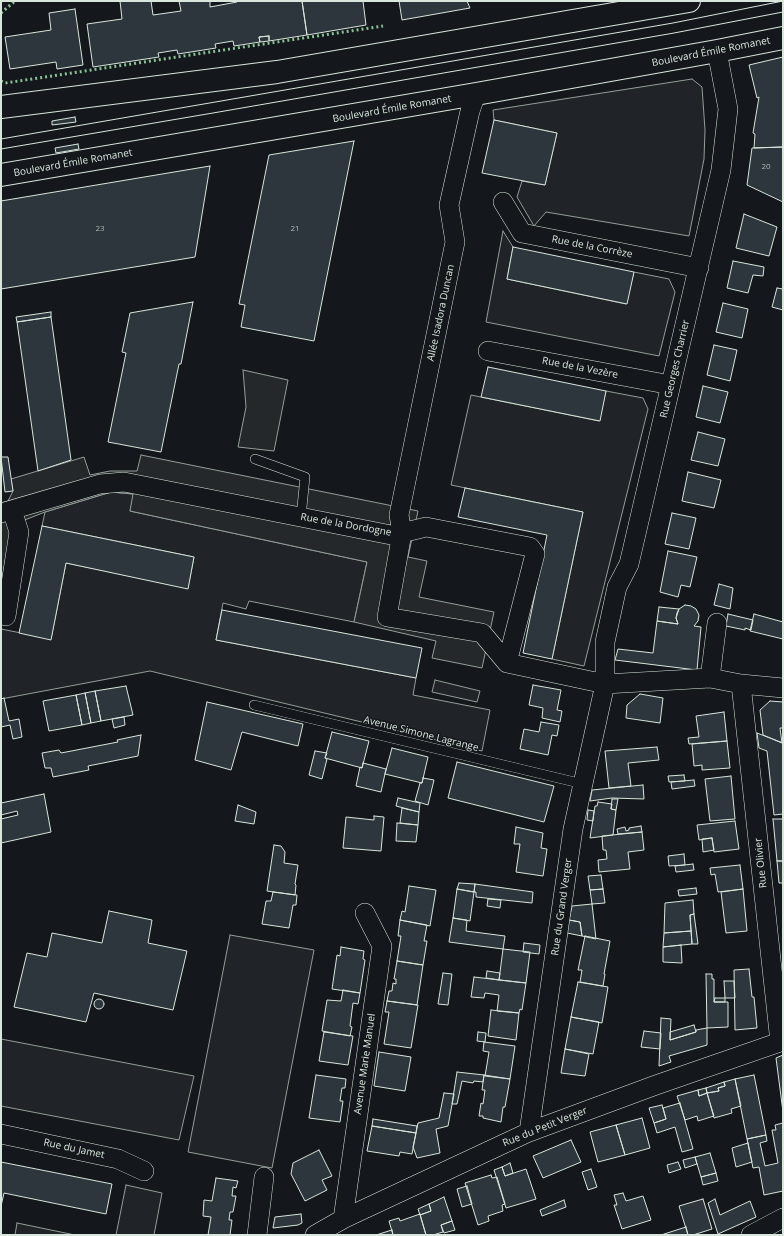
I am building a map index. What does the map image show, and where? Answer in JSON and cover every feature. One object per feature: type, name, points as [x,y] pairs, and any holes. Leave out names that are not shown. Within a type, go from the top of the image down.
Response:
[{"type":"main road","points":[[1,107],[277,72],[689,1]]},
{"type":"main road","name":"Boulevard Émile Romanet","points":[[1,176],[476,94],[783,38]]},
{"type":"street","name":"Rue Georges Charrier","points":[[605,684],[605,642],[617,587],[629,564],[721,170],[728,109],[717,51]]},
{"type":"street","name":"Allée Isadora Duncan","points":[[402,532],[399,515],[455,242],[449,205],[470,111],[476,94]]},
{"type":"street","name":"Rue de la Corrèze","points":[[503,202],[522,233],[699,268]]},
{"type":"street","name":"Rue de la Vezère","points":[[488,351],[671,385]]},
{"type":"street","name":"Rue de la Dordogne","points":[[7,512],[100,484],[124,482],[391,535],[402,532],[387,617],[482,634],[508,663]]},
{"type":"street","points":[[6,616],[19,532],[7,512]]},
{"type":"street","points":[[402,532],[426,526],[530,547],[536,554],[508,663],[605,684],[710,678],[742,684],[783,688]]},
{"type":"street","points":[[710,678],[717,623]]},
{"type":"street","name":"Rue du Grand Verger","points":[[529,1132],[573,829],[605,684]]},
{"type":"street","name":"Rue Olivier","points":[[742,684],[782,1042]]},
{"type":"street","name":"Avenue Marie Manuel","points":[[343,1219],[382,946],[365,913]]},
{"type":"street","name":"Rue du Petit Verger","points":[[315,1235],[343,1219],[529,1132],[656,1085],[782,1042]]},
{"type":"street","name":"Rue du Jamet","points":[[1,1134],[118,1159],[144,1171]]},
{"type":"street","points":[[257,1235],[264,1177]]},
{"type":"street","points":[[751,1235],[783,1218]]},
{"type":"lane","points":[[255,459],[306,477],[301,517]]},
{"type":"lane","name":"Avenue Simone Lagrange","points":[[254,705],[583,784]]},
{"type":"shaded area","points":[[692,79],[702,87],[705,130],[704,159],[689,236],[546,212],[534,226],[517,197],[522,181],[545,185],[557,133],[494,120],[493,110]]},
{"type":"shaded area","points":[[503,231],[513,247],[507,279],[626,304],[634,272],[669,279],[675,292],[659,356],[486,322]]},
{"type":"shaded area","points":[[243,370],[288,380],[274,451],[238,447],[246,407]]},
{"type":"shaded area","points":[[606,391],[643,398],[648,409],[584,666],[552,659],[583,512],[451,485],[471,395],[599,421]]},
{"type":"shaded area","points":[[141,455],[418,511],[408,557],[427,561],[419,597],[494,612],[482,668],[432,658],[436,641],[354,622],[367,562],[130,511],[133,494],[111,492],[45,512],[12,525],[1,585],[1,515],[13,491],[11,479],[84,457],[90,475],[110,471],[137,471]]},
{"type":"shaded area","points":[[111,492],[134,494],[130,511],[367,562],[354,622],[249,601],[246,609],[223,603],[216,640],[416,678],[413,695],[490,710],[482,751],[150,671],[1,699],[1,629],[51,639],[66,563],[188,588],[194,557],[42,526],[45,512]]},
{"type":"shaded area","points":[[435,680],[480,691],[477,702],[432,692]]},
{"type":"shaded area","points":[[230,935],[314,950],[272,1168],[188,1152]]},
{"type":"shaded area","points":[[1,1039],[194,1076],[179,1140],[1,1106]]},
{"type":"shaded area","points":[[126,1185],[162,1193],[154,1235],[116,1235]]},
{"type":"shaded area","points":[[17,1223],[75,1235],[15,1235]]},
{"type":"building","points":[[120,1],[151,1],[153,15],[181,11],[179,1],[210,1],[210,7],[237,1],[302,1],[307,35],[269,41],[269,36],[259,37],[260,42],[234,46],[233,41],[215,44],[216,48],[178,54],[177,50],[158,53],[159,57],[93,67],[87,24],[122,19]]},
{"type":"building","points":[[302,1],[363,1],[366,25],[307,35]]},
{"type":"building","points":[[399,1],[467,1],[470,8],[402,20]]},
{"type":"building","points":[[75,9],[83,65],[57,69],[56,62],[10,69],[5,37],[51,30],[49,13]]},
{"type":"building","points":[[269,36],[269,41],[260,42],[259,37]]},
{"type":"building","points":[[783,57],[783,147],[754,148],[755,134],[753,133],[759,97],[757,98],[749,65]]},
{"type":"building","points":[[75,117],[76,122],[52,125],[52,121]]},
{"type":"building","points":[[494,120],[557,133],[545,185],[482,173]]},
{"type":"building","points":[[354,141],[314,341],[241,327],[245,305],[239,304],[269,155]]},
{"type":"building","points":[[78,144],[79,149],[56,153],[55,148]]},
{"type":"building","points":[[783,147],[783,202],[747,185],[752,148]]},
{"type":"building","points":[[210,166],[195,257],[1,289],[1,201]]},
{"type":"building","points":[[744,214],[777,227],[769,256],[736,248]]},
{"type":"building","points":[[513,247],[634,272],[627,304],[507,279]]},
{"type":"building","points":[[733,261],[764,267],[763,276],[753,275],[748,293],[727,288]]},
{"type":"building","points":[[777,288],[783,289],[783,310],[772,307]]},
{"type":"building","points":[[193,302],[161,452],[108,442],[126,353],[122,352],[130,313]]},
{"type":"building","points":[[723,303],[748,309],[742,338],[716,332]]},
{"type":"building","points":[[51,312],[51,317],[17,322],[16,317]]},
{"type":"building","points":[[51,317],[71,460],[38,471],[17,322]]},
{"type":"building","points":[[714,345],[737,350],[730,381],[707,375]]},
{"type":"building","points":[[488,367],[606,391],[600,421],[481,397]]},
{"type":"building","points":[[703,386],[728,392],[720,423],[696,417]]},
{"type":"building","points":[[698,432],[725,439],[718,466],[691,460]]},
{"type":"building","points":[[1,457],[8,457],[13,491],[5,492]]},
{"type":"building","points":[[688,472],[721,480],[714,508],[682,501]]},
{"type":"building","points":[[465,488],[583,512],[552,659],[523,653],[547,535],[458,517]]},
{"type":"building","points":[[672,513],[696,518],[689,549],[665,544]]},
{"type":"building","points":[[42,526],[194,557],[188,589],[66,563],[51,640],[19,633]]},
{"type":"building","points":[[668,551],[697,557],[690,587],[681,585],[678,597],[660,592]]},
{"type":"building","points":[[719,584],[733,588],[730,609],[714,605]]},
{"type":"building","points":[[685,605],[696,609],[699,615],[698,621],[694,626],[701,627],[697,670],[615,660],[618,649],[653,653],[657,621],[678,624],[676,618],[677,613],[679,609]]},
{"type":"building","points":[[659,607],[679,609],[676,618],[678,624],[657,621]]},
{"type":"building","points":[[222,610],[422,648],[416,678],[216,640]]},
{"type":"building","points":[[728,614],[753,620],[751,630],[726,626]]},
{"type":"building","points":[[754,614],[783,622],[783,639],[750,631]]},
{"type":"building","points":[[533,685],[561,690],[557,710],[562,711],[560,722],[542,718],[543,708],[529,705]]},
{"type":"building","points":[[126,686],[133,715],[101,721],[95,691]]},
{"type":"building","points":[[95,691],[101,721],[91,723],[85,693]]},
{"type":"building","points":[[85,693],[91,723],[82,725],[76,695]]},
{"type":"building","points":[[640,694],[663,698],[660,723],[626,718],[627,705]]},
{"type":"building","points":[[76,695],[82,725],[49,731],[43,701]]},
{"type":"building","points":[[4,698],[9,721],[19,719],[22,737],[13,739],[10,725],[1,727],[1,699]]},
{"type":"building","points":[[770,701],[783,702],[783,728],[780,728],[782,743],[763,735],[760,710]]},
{"type":"building","points":[[207,702],[303,724],[298,746],[242,732],[231,770],[195,760]]},
{"type":"building","points":[[724,712],[727,741],[689,744],[688,738],[699,737],[696,716]]},
{"type":"building","points":[[124,717],[125,725],[114,728],[112,719]]},
{"type":"building","points":[[541,722],[559,725],[557,736],[552,735],[548,755],[520,749],[524,729],[539,732]]},
{"type":"building","points":[[332,732],[369,741],[362,768],[325,758]]},
{"type":"building","points":[[757,733],[783,743],[783,814],[774,815],[767,751],[759,748]]},
{"type":"building","points":[[141,735],[138,756],[88,766],[89,770],[53,777],[51,768],[45,768],[42,753],[59,750],[61,753],[118,742],[117,740]]},
{"type":"building","points":[[727,741],[730,768],[702,770],[702,765],[694,766],[692,744]]},
{"type":"building","points":[[657,747],[659,760],[628,763],[631,786],[609,788],[605,751]]},
{"type":"building","points":[[392,748],[428,757],[422,783],[385,774]]},
{"type":"building","points":[[315,751],[327,753],[322,779],[309,775]]},
{"type":"building","points":[[457,762],[554,786],[544,822],[448,798]]},
{"type":"building","points":[[363,763],[386,769],[381,792],[356,786],[360,767],[362,768]]},
{"type":"building","points":[[684,775],[685,781],[669,782],[668,776]]},
{"type":"building","points":[[731,776],[735,819],[710,821],[705,779]]},
{"type":"building","points":[[423,778],[434,780],[428,805],[415,801]]},
{"type":"building","points":[[694,780],[695,786],[672,789],[671,782]]},
{"type":"building","points":[[643,785],[644,799],[612,798],[590,801],[592,790]]},
{"type":"building","points":[[44,794],[51,832],[1,843],[1,819],[18,815],[17,811],[1,815],[1,803]]},
{"type":"building","points":[[398,798],[420,803],[419,812],[396,806]]},
{"type":"building","points":[[612,799],[618,799],[616,810],[611,809]]},
{"type":"building","points":[[598,802],[612,804],[611,809],[616,810],[613,835],[590,838],[595,806],[597,806]]},
{"type":"building","points":[[238,805],[256,812],[254,824],[235,821]]},
{"type":"building","points":[[402,808],[419,812],[418,825],[400,823]]},
{"type":"building","points":[[588,810],[594,811],[593,821],[587,820]]},
{"type":"building","points":[[374,816],[384,817],[381,851],[343,848],[346,817],[374,820]]},
{"type":"building","points":[[773,819],[783,819],[783,861],[777,861]]},
{"type":"building","points":[[735,821],[739,849],[714,852],[712,838],[699,840],[697,825]]},
{"type":"building","points":[[397,823],[418,825],[416,842],[396,841]]},
{"type":"building","points":[[641,826],[642,832],[618,834],[617,829],[625,827],[626,831],[629,830],[629,828]]},
{"type":"building","points":[[516,827],[543,833],[541,848],[547,849],[543,876],[516,872],[520,844],[514,844]]},
{"type":"building","points":[[642,832],[644,850],[628,852],[630,869],[599,872],[598,860],[607,859],[606,850],[603,850],[602,836]]},
{"type":"building","points":[[712,838],[714,850],[703,852],[702,839]]},
{"type":"building","points":[[274,845],[281,846],[285,852],[284,863],[298,865],[295,895],[267,891]]},
{"type":"building","points":[[684,854],[685,865],[669,866],[668,856]]},
{"type":"building","points":[[777,861],[783,861],[783,883],[779,883]]},
{"type":"building","points":[[693,864],[694,870],[676,872],[675,866]]},
{"type":"building","points":[[740,865],[743,889],[718,892],[715,874],[711,875],[710,868]]},
{"type":"building","points":[[601,875],[603,889],[590,890],[588,876]]},
{"type":"building","points":[[459,883],[475,884],[474,892],[457,889]]},
{"type":"building","points":[[475,884],[533,892],[532,903],[476,897],[476,892],[474,892]]},
{"type":"building","points":[[409,886],[436,890],[430,926],[400,920],[402,911],[405,912]]},
{"type":"building","points":[[696,888],[697,894],[679,896],[678,890]]},
{"type":"building","points":[[457,889],[474,892],[470,921],[453,918]]},
{"type":"building","points":[[603,889],[605,903],[592,904],[590,890]]},
{"type":"building","points":[[743,889],[747,931],[726,933],[721,892]]},
{"type":"building","points":[[273,892],[297,895],[296,905],[293,905],[289,928],[262,924],[266,901],[271,901]]},
{"type":"building","points":[[488,899],[501,900],[500,908],[487,906]]},
{"type":"building","points":[[693,900],[694,914],[690,915],[691,931],[664,933],[665,903]]},
{"type":"building","points":[[592,904],[596,939],[582,936],[580,922],[569,920],[572,906]]},
{"type":"building","points":[[109,911],[152,920],[148,943],[187,951],[173,1010],[94,993],[86,1022],[14,1007],[27,953],[47,957],[52,933],[102,943]]},
{"type":"building","points":[[694,914],[698,944],[692,944],[690,915]]},
{"type":"building","points":[[453,918],[467,920],[466,931],[505,936],[503,949],[449,942]]},
{"type":"building","points":[[400,920],[427,925],[424,941],[427,941],[423,965],[397,961],[401,936],[398,936]]},
{"type":"building","points":[[569,920],[580,922],[582,936],[567,933]]},
{"type":"building","points":[[691,931],[692,944],[663,947],[664,933]]},
{"type":"building","points":[[585,936],[610,941],[603,986],[580,982],[582,970],[578,970]]},
{"type":"building","points":[[524,943],[540,945],[539,954],[523,952]]},
{"type":"building","points":[[681,945],[682,963],[663,962],[663,947]]},
{"type":"building","points":[[341,947],[364,951],[363,959],[365,960],[360,993],[332,989],[337,955],[340,956]]},
{"type":"building","points":[[503,949],[530,952],[526,983],[499,980]]},
{"type":"building","points":[[397,961],[423,965],[417,1005],[387,1001],[389,991],[392,991],[393,983],[396,984],[396,979],[394,979]]},
{"type":"building","points":[[749,969],[757,1028],[735,1030],[734,970]]},
{"type":"building","points":[[487,971],[500,973],[499,980],[486,978]]},
{"type":"building","points":[[443,973],[452,974],[448,1005],[438,1004]]},
{"type":"building","points":[[706,974],[712,974],[712,979],[714,979],[714,1002],[728,1002],[728,1027],[707,1028]]},
{"type":"building","points":[[474,977],[526,983],[522,1010],[520,1009],[519,1013],[497,1011],[499,995],[485,993],[484,998],[471,997]]},
{"type":"building","points":[[724,981],[734,981],[735,998],[725,998]]},
{"type":"building","points":[[578,982],[608,987],[602,1023],[571,1017]]},
{"type":"building","points":[[343,990],[360,993],[358,1004],[353,1003],[350,1036],[322,1031],[327,1000],[341,1001]]},
{"type":"building","points":[[715,998],[725,998],[725,1002],[714,1002]]},
{"type":"building","points":[[97,999],[101,999],[103,1000],[103,1008],[97,1009],[94,1006],[94,1002]]},
{"type":"building","points":[[387,1001],[418,1005],[411,1048],[384,1044],[389,1012],[385,1012]]},
{"type":"building","points":[[491,1010],[519,1013],[516,1040],[488,1036]]},
{"type":"building","points":[[571,1017],[599,1022],[593,1054],[565,1049]]},
{"type":"building","points":[[661,1018],[671,1019],[670,1040],[696,1032],[696,1030],[707,1028],[707,1045],[669,1056],[671,1062],[659,1066]]},
{"type":"building","points":[[694,1025],[696,1032],[670,1040],[670,1032]]},
{"type":"building","points":[[644,1031],[661,1033],[660,1049],[641,1047]]},
{"type":"building","points":[[324,1032],[353,1036],[348,1065],[319,1061]]},
{"type":"building","points":[[478,1032],[486,1033],[485,1042],[477,1041]]},
{"type":"building","points":[[484,1042],[515,1046],[510,1079],[485,1076],[489,1052],[483,1051]]},
{"type":"building","points":[[565,1049],[589,1054],[585,1076],[561,1073]]},
{"type":"building","points":[[379,1052],[411,1057],[405,1091],[374,1086]]},
{"type":"building","points":[[783,1055],[783,1112],[776,1058]]},
{"type":"building","points":[[457,1072],[484,1075],[483,1082],[474,1081],[473,1083],[462,1081],[457,1104],[452,1104]]},
{"type":"building","points":[[316,1075],[346,1079],[345,1088],[342,1088],[340,1101],[343,1101],[340,1122],[309,1118]]},
{"type":"building","points":[[484,1075],[510,1079],[501,1122],[479,1116],[485,1090],[482,1090]]},
{"type":"building","points":[[754,1075],[766,1135],[747,1139],[735,1079]]},
{"type":"building","points":[[735,1079],[741,1106],[731,1109],[732,1113],[714,1118],[707,1093],[719,1091],[718,1088],[725,1086],[724,1082]]},
{"type":"building","points":[[724,1082],[725,1086],[718,1088],[719,1091],[707,1093],[706,1088]]},
{"type":"building","points":[[706,1088],[707,1093],[699,1096],[698,1090]]},
{"type":"building","points":[[698,1090],[699,1096],[707,1093],[714,1116],[698,1121],[697,1116],[685,1120],[677,1096]]},
{"type":"building","points":[[444,1093],[454,1094],[448,1126],[436,1129],[440,1153],[417,1158],[413,1147],[418,1123],[439,1118]]},
{"type":"building","points":[[680,1103],[693,1149],[682,1152],[675,1127],[657,1133],[654,1123],[666,1119],[663,1108]]},
{"type":"building","points":[[662,1105],[666,1119],[654,1123],[649,1108]]},
{"type":"building","points":[[642,1118],[650,1148],[625,1155],[616,1125]]},
{"type":"building","points":[[373,1119],[417,1126],[416,1133],[372,1126]]},
{"type":"building","points":[[783,1123],[783,1191],[764,1195],[759,1167],[753,1168],[747,1139],[766,1135],[767,1141],[760,1143],[765,1166],[778,1163],[772,1130],[776,1130],[775,1125]]},
{"type":"building","points":[[616,1125],[625,1155],[598,1162],[590,1132]]},
{"type":"building","points":[[372,1126],[416,1133],[412,1154],[400,1152],[399,1156],[367,1151]]},
{"type":"building","points":[[571,1140],[581,1162],[543,1178],[533,1156]]},
{"type":"building","points":[[748,1143],[752,1162],[736,1167],[732,1148]]},
{"type":"building","points":[[319,1150],[332,1176],[322,1180],[327,1190],[305,1201],[291,1174],[293,1163]]},
{"type":"building","points":[[710,1153],[716,1173],[701,1177],[695,1157]]},
{"type":"building","points":[[695,1157],[697,1164],[685,1168],[683,1160]]},
{"type":"building","points":[[1,1162],[112,1184],[106,1214],[4,1193],[1,1206]]},
{"type":"building","points":[[678,1162],[681,1169],[669,1173],[667,1165]]},
{"type":"building","points":[[510,1163],[513,1173],[505,1176],[502,1167]]},
{"type":"building","points":[[502,1167],[505,1176],[526,1169],[536,1199],[506,1208],[494,1170]]},
{"type":"building","points":[[591,1169],[597,1187],[588,1190],[582,1172]]},
{"type":"building","points":[[716,1173],[718,1181],[703,1185],[701,1177]]},
{"type":"building","points":[[491,1175],[492,1178],[497,1177],[505,1204],[502,1205],[503,1211],[488,1216],[489,1221],[478,1225],[465,1183]]},
{"type":"building","points":[[216,1178],[238,1181],[236,1188],[233,1187],[232,1196],[236,1196],[233,1212],[230,1212],[229,1220],[232,1220],[230,1235],[208,1235],[211,1217],[203,1216],[204,1200],[212,1201]]},
{"type":"building","points":[[467,1186],[472,1204],[462,1207],[457,1189]]},
{"type":"building","points":[[623,1193],[626,1201],[643,1196],[651,1220],[622,1229],[614,1205],[617,1205],[614,1195]]},
{"type":"building","points":[[444,1197],[452,1221],[441,1225],[443,1232],[433,1235],[426,1235],[420,1215],[431,1211],[429,1204]]},
{"type":"building","points":[[703,1199],[712,1229],[693,1235],[688,1235],[679,1206]]},
{"type":"building","points":[[715,1199],[720,1215],[750,1201],[756,1217],[718,1234],[708,1203]]},
{"type":"building","points":[[564,1200],[566,1207],[542,1216],[540,1210]]},
{"type":"building","points":[[429,1204],[431,1211],[420,1215],[418,1209]]},
{"type":"building","points":[[301,1214],[302,1223],[298,1225],[273,1228],[275,1217]]},
{"type":"building","points":[[420,1214],[426,1235],[393,1235],[389,1221],[399,1218],[400,1221]]},
{"type":"building","points":[[452,1221],[455,1230],[444,1233],[441,1225]]},
{"type":"building","points":[[686,1227],[688,1235],[661,1235]]},
{"type":"building","points":[[392,1230],[393,1235],[376,1235]]},
{"type":"tram line","points":[[1,139],[673,23],[783,1]]},
{"type":"tram line","points":[[1,149],[674,33],[783,12]]},
{"type":"hedge","points":[[1,13],[15,1]]},
{"type":"hedge","points":[[1,81],[5,83],[383,26]]}]
